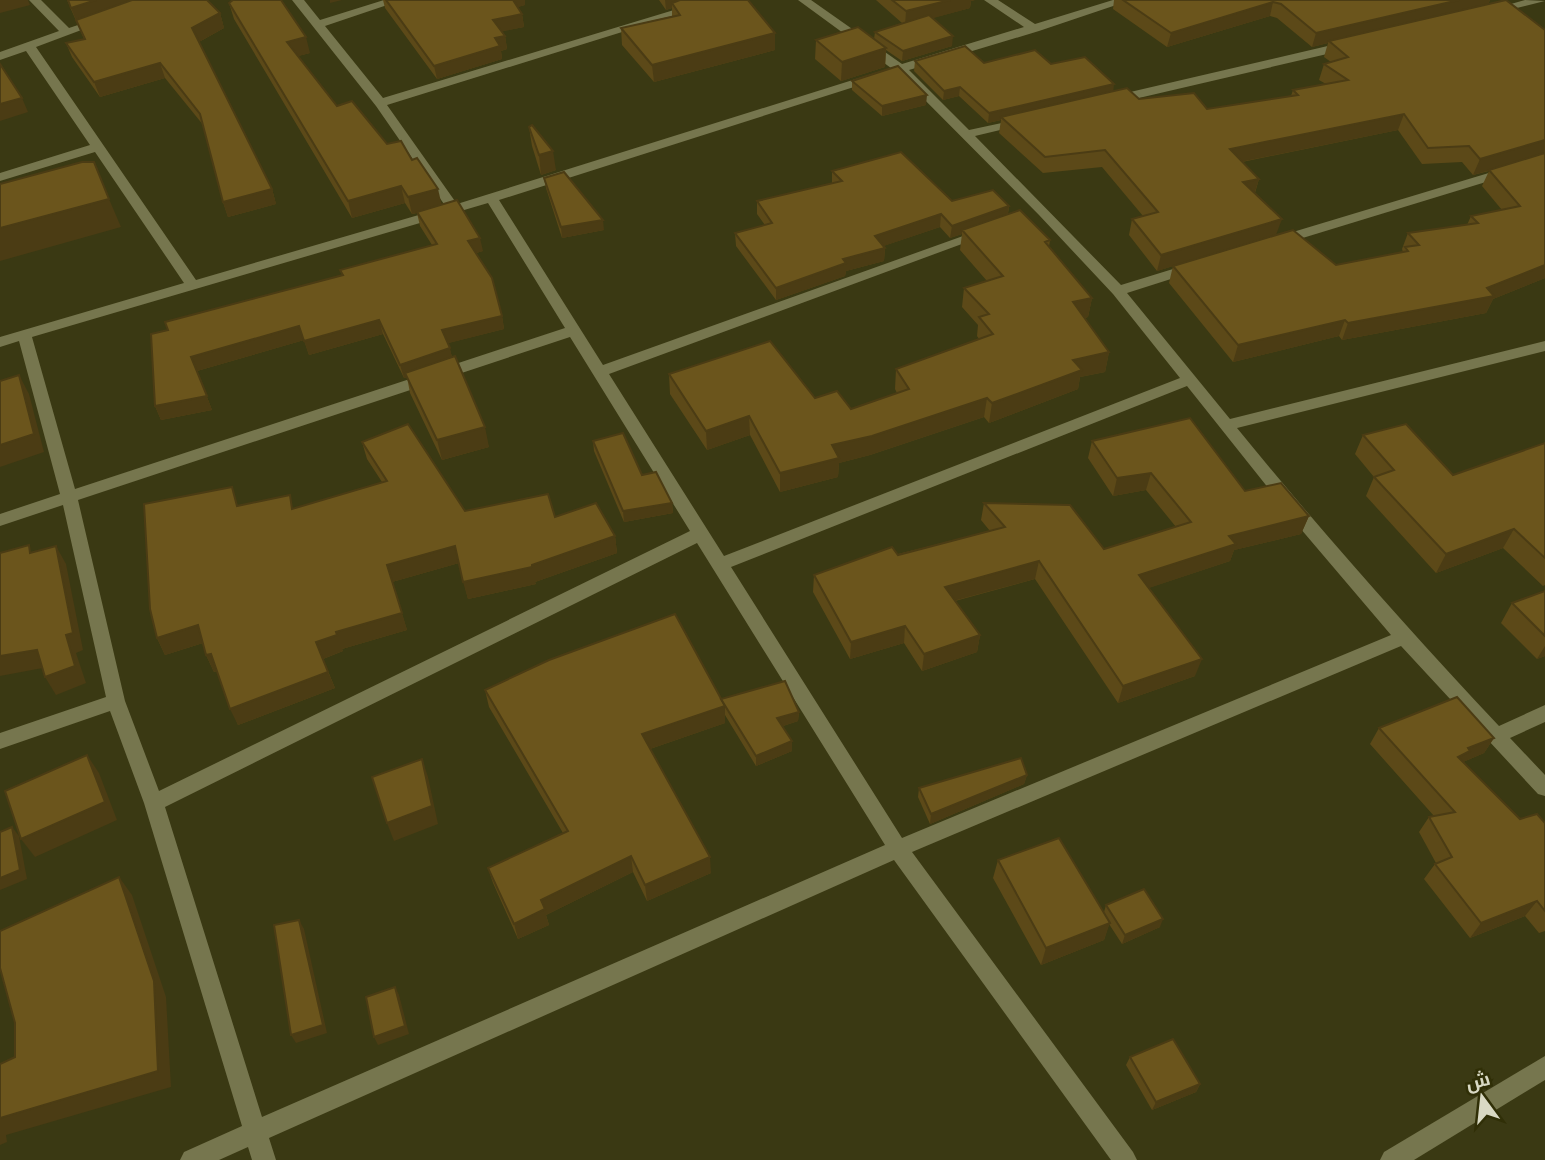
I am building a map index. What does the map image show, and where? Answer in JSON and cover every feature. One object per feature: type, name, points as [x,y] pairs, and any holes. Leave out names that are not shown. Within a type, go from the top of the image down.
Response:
[{"type":"street","points":[[34,0],[66,32]]},
{"type":"street","points":[[298,0],[380,103],[453,208]]},
{"type":"street","points":[[318,24],[396,0]]},
{"type":"street","points":[[380,103],[719,0]]},
{"type":"street","points":[[804,0],[902,70],[967,134],[1038,214],[1118,291],[1306,524],[1404,637],[1545,788]]},
{"type":"street","points":[[990,0],[1035,29]]},
{"type":"street","points":[[0,342],[491,198],[726,122],[1125,0]]},
{"type":"street","points":[[1473,16],[1540,0]]},
{"type":"street","points":[[0,56],[115,16]]},
{"type":"street","points":[[1100,103],[1367,40]]},
{"type":"street","points":[[28,45],[192,285]]},
{"type":"street","points":[[967,134],[1033,118]]},
{"type":"street","points":[[0,177],[97,147]]},
{"type":"street","points":[[1261,247],[1545,160]]},
{"type":"street","points":[[491,198],[898,849],[1125,1160]]},
{"type":"street","points":[[599,372],[992,230]]},
{"type":"street","points":[[1118,291],[1209,263]]},
{"type":"street","points":[[0,520],[572,331]]},
{"type":"street","points":[[24,334],[69,496],[116,701],[154,803],[264,1160]]},
{"type":"street","points":[[1228,425],[1545,346]]},
{"type":"street","points":[[722,564],[1188,380]]},
{"type":"street","points":[[154,803],[700,534]]},
{"type":"street","points":[[192,1160],[898,849],[1404,637]]},
{"type":"street","points":[[0,741],[116,701]]},
{"type":"street","points":[[1496,736],[1545,713]]},
{"type":"street","points":[[1392,1160],[1545,1067]]},
{"type":"building","points":[[68,0],[96,0],[71,8]]},
{"type":"building","points":[[132,0],[207,0],[220,13],[192,28],[272,189],[223,202],[200,114],[160,63],[94,82],[66,43],[85,39],[76,20]]},
{"type":"building","points":[[233,0],[281,0],[306,37],[287,42],[337,106],[352,101],[387,144],[401,141],[412,160],[417,158],[438,189],[408,197],[401,186],[348,201],[229,3]]},
{"type":"building","points":[[386,0],[513,0],[522,14],[493,20],[505,36],[495,38],[500,46],[434,66]]},
{"type":"building","points":[[680,0],[748,0],[775,33],[652,65],[621,28],[680,15],[672,3]]},
{"type":"building","points":[[892,0],[950,0],[906,11]]},
{"type":"building","points":[[1123,0],[1459,0],[1316,33],[1281,4],[1273,2],[1171,33]]},
{"type":"building","points":[[1506,0],[1545,30],[1545,140],[1480,159],[1469,146],[1428,148],[1404,114],[1230,149],[1259,179],[1243,182],[1282,219],[1161,255],[1132,219],[1158,212],[1105,150],[1045,157],[1001,117],[1127,88],[1139,99],[1194,93],[1207,109],[1298,95],[1293,90],[1348,80],[1324,64],[1348,57],[1329,41]]},
{"type":"building","points":[[929,15],[953,36],[903,51],[875,32]]},
{"type":"building","points":[[858,27],[886,48],[842,62],[816,40]]},
{"type":"building","points":[[965,46],[984,63],[1035,50],[1051,64],[1085,57],[1114,84],[989,113],[960,87],[944,91],[915,61]]},
{"type":"building","points":[[0,64],[22,98],[0,104]]},
{"type":"building","points":[[898,66],[927,95],[882,106],[852,81]]},
{"type":"building","points":[[532,125],[553,151],[539,155],[529,127]]},
{"type":"building","points":[[901,152],[952,201],[993,190],[1009,206],[952,226],[941,214],[875,236],[885,248],[843,259],[846,263],[776,288],[735,233],[772,223],[757,201],[842,181],[832,171]]},
{"type":"building","points":[[1545,153],[1545,265],[1487,288],[1494,296],[1348,323],[1345,320],[1238,345],[1173,266],[1293,230],[1336,265],[1408,251],[1405,247],[1419,245],[1408,233],[1478,223],[1471,216],[1520,206],[1489,170]]},
{"type":"building","points":[[82,162],[94,162],[109,199],[0,228],[0,184]]},
{"type":"building","points":[[564,172],[603,220],[561,227],[544,178]]},
{"type":"building","points":[[457,200],[480,238],[468,241],[492,278],[502,316],[442,330],[450,348],[400,365],[379,320],[304,341],[299,326],[191,357],[207,396],[155,406],[151,334],[168,330],[165,322],[343,275],[340,270],[437,244],[417,212]]},
{"type":"building","points":[[1020,210],[1050,240],[1045,242],[1092,298],[1073,302],[1109,352],[1073,360],[1082,370],[992,403],[987,398],[872,436],[832,445],[839,458],[780,473],[749,416],[706,431],[669,374],[770,341],[815,398],[837,391],[851,409],[909,389],[896,369],[993,334],[979,317],[989,314],[964,288],[1003,276],[962,230]]},
{"type":"building","points":[[455,356],[485,427],[437,440],[405,373]]},
{"type":"building","points":[[19,375],[34,434],[0,445],[0,381]]},
{"type":"building","points":[[1190,418],[1245,491],[1281,483],[1309,516],[1229,536],[1236,544],[1139,575],[1202,659],[1123,686],[1039,561],[945,587],[980,635],[924,654],[905,626],[851,642],[814,575],[892,547],[898,555],[1005,527],[984,503],[1070,505],[1104,549],[1191,522],[1151,473],[1117,478],[1092,441]]},
{"type":"building","points":[[408,424],[465,511],[548,494],[555,517],[596,503],[615,536],[532,567],[463,582],[455,546],[387,565],[402,613],[336,632],[337,635],[316,642],[328,672],[230,709],[211,654],[206,655],[198,625],[157,638],[150,609],[144,504],[232,487],[237,506],[290,495],[292,509],[387,481],[362,442]]},
{"type":"building","points":[[1406,424],[1453,475],[1545,443],[1545,558],[1514,529],[1446,554],[1374,477],[1394,470],[1363,435]]},
{"type":"building","points":[[623,433],[642,475],[656,472],[672,503],[623,511],[593,441]]},
{"type":"building","points":[[29,545],[30,553],[56,546],[73,633],[66,635],[75,666],[45,677],[37,650],[0,656],[0,553]]},
{"type":"building","points":[[1545,591],[1545,636],[1512,603]]},
{"type":"building","points":[[675,614],[725,706],[642,734],[710,857],[645,885],[631,856],[541,900],[545,909],[514,924],[488,868],[568,831],[485,690],[549,660]]},
{"type":"building","points":[[785,681],[799,712],[777,718],[792,741],[756,756],[721,699]]},
{"type":"building","points":[[1457,697],[1494,738],[1468,748],[1470,751],[1458,757],[1520,819],[1537,814],[1545,823],[1545,911],[1537,901],[1481,923],[1435,864],[1452,857],[1429,817],[1455,812],[1379,728]]},
{"type":"building","points":[[87,755],[105,802],[21,839],[5,791]]},
{"type":"building","points":[[1021,758],[1027,775],[931,814],[919,788]]},
{"type":"building","points":[[422,759],[432,806],[387,823],[372,777]]},
{"type":"building","points":[[12,827],[20,870],[0,878],[0,832]]},
{"type":"building","points":[[1059,838],[1110,923],[1046,948],[998,860]]},
{"type":"building","points":[[119,877],[154,981],[158,1071],[0,1118],[0,1064],[15,1057],[15,1023],[0,968],[0,931]]},
{"type":"building","points":[[1144,889],[1163,919],[1125,935],[1106,905]]},
{"type":"building","points":[[299,920],[323,1025],[291,1035],[274,925]]},
{"type":"building","points":[[395,987],[405,1026],[374,1037],[366,997]]},
{"type":"building","points":[[1173,1039],[1200,1084],[1156,1102],[1130,1057]]}]
